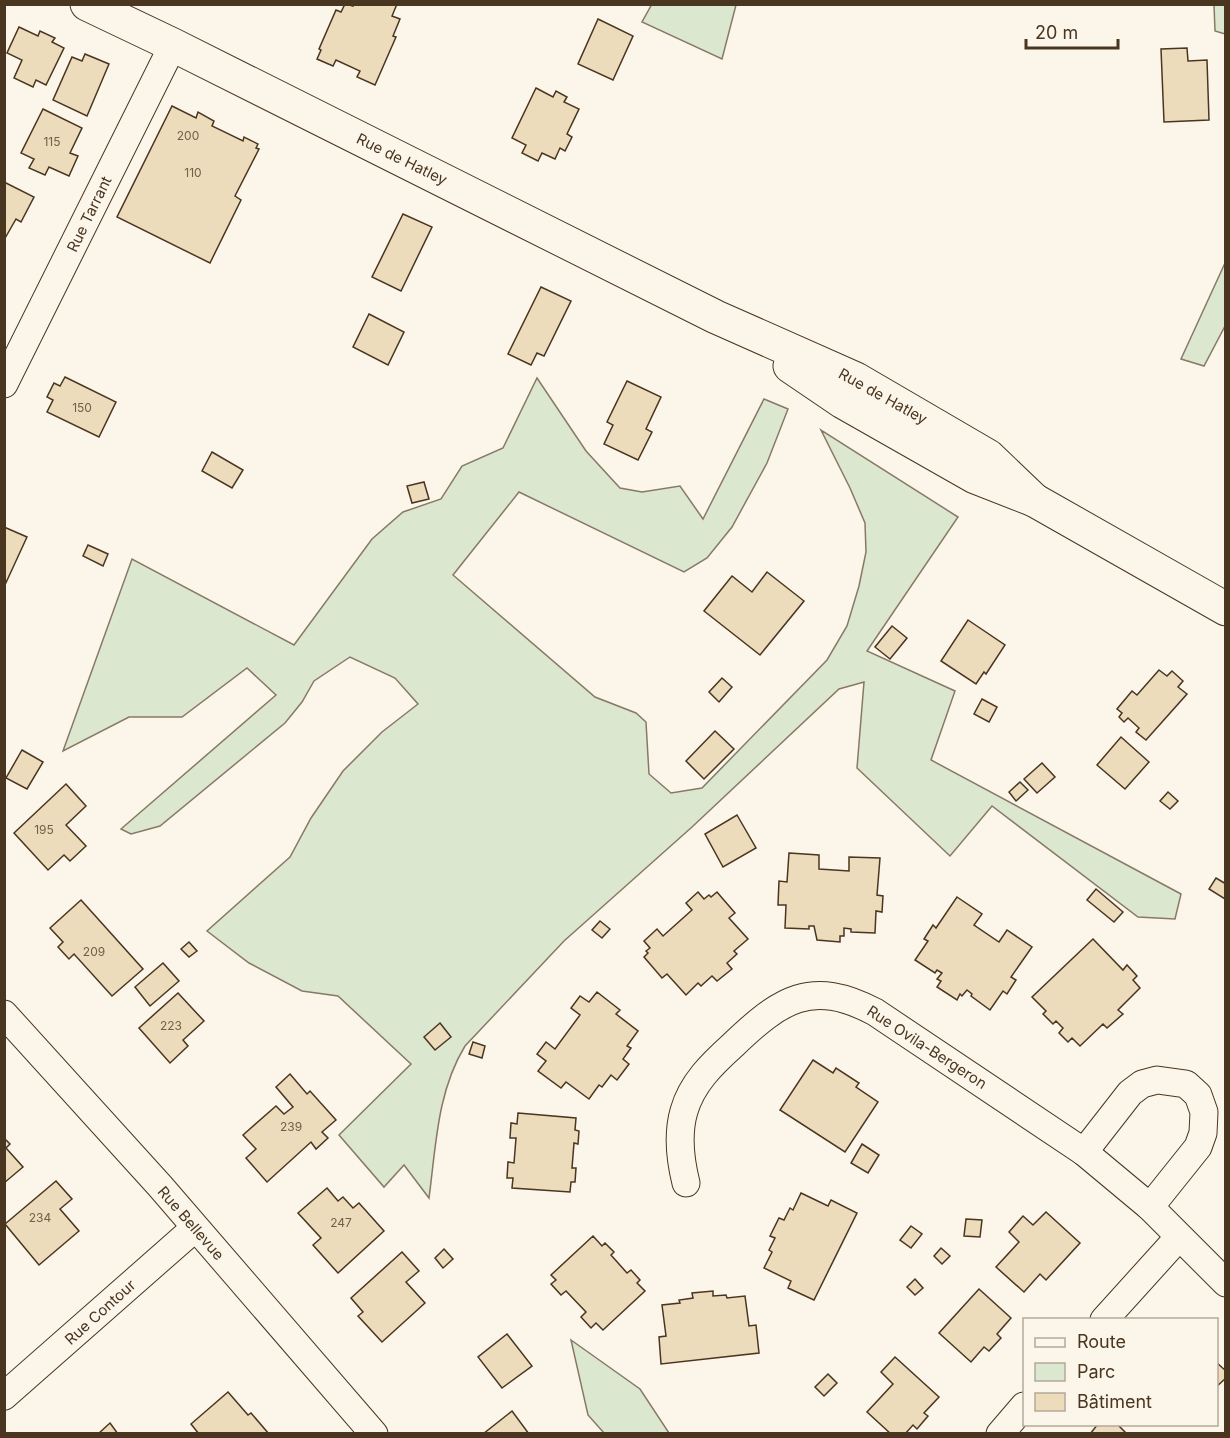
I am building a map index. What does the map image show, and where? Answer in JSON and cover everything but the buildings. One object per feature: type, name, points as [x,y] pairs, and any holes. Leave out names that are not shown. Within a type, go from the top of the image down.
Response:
[{"type":"main road","name":"Rue de Hatley","points":[[87,4],[716,317],[853,407],[975,477],[1035,500],[1226,609]]},
{"type":"street","name":"Rue Tarrant","points":[[4,384],[172,45]]},
{"type":"street","name":"Rue Ovila-Bergeron","points":[[686,1183],[680,1159],[680,1135],[684,1110],[694,1088],[708,1067],[759,1020],[776,1008],[795,999],[816,995],[836,996],[857,1002],[875,1012],[1084,1152],[1150,1207],[1226,1283]]},
{"type":"street","name":"Rue Bellevue","points":[[4,1014],[195,1228],[374,1434]]},
{"type":"street","points":[[1084,1152],[1130,1093],[1142,1084],[1157,1080],[1186,1084],[1198,1095],[1204,1112],[1203,1133],[1198,1146],[1150,1207]]},
{"type":"street","name":"Rue Contour","points":[[4,1396],[195,1228]]},
{"type":"street","points":[[1106,1318],[1179,1238]]},
{"type":"street","points":[[1000,1434],[1023,1408]]},
{"type":"green space","points":[[652,4],[736,5],[722,59],[642,22]]},
{"type":"green space","points":[[1214,5],[1225,5],[1225,34],[1215,31]]},
{"type":"green space","points":[[1225,263],[1225,326],[1204,366],[1181,359]]},
{"type":"green space","points":[[537,378],[586,451],[620,488],[642,492],[680,486],[703,519],[764,399],[788,409],[767,463],[732,527],[707,558],[684,572],[519,492],[453,575],[595,697],[636,713],[646,722],[649,774],[671,793],[702,788],[827,660],[847,626],[866,552],[865,523],[821,430],[958,517],[867,651],[955,691],[931,760],[1181,894],[1175,919],[1138,917],[992,806],[950,856],[857,768],[864,682],[839,689],[692,827],[564,941],[465,1046],[443,1101],[429,1198],[404,1165],[384,1187],[339,1135],[411,1064],[338,996],[302,991],[249,963],[207,931],[290,857],[311,818],[343,771],[382,732],[418,704],[395,678],[350,657],[314,681],[302,702],[285,723],[160,826],[131,834],[121,829],[276,695],[247,668],[182,717],[129,717],[63,751],[132,559],[294,645],[372,539],[403,512],[441,499],[462,466],[503,448]]},
{"type":"green space","points":[[571,1340],[640,1389],[669,1433],[604,1433],[588,1415]]}]
